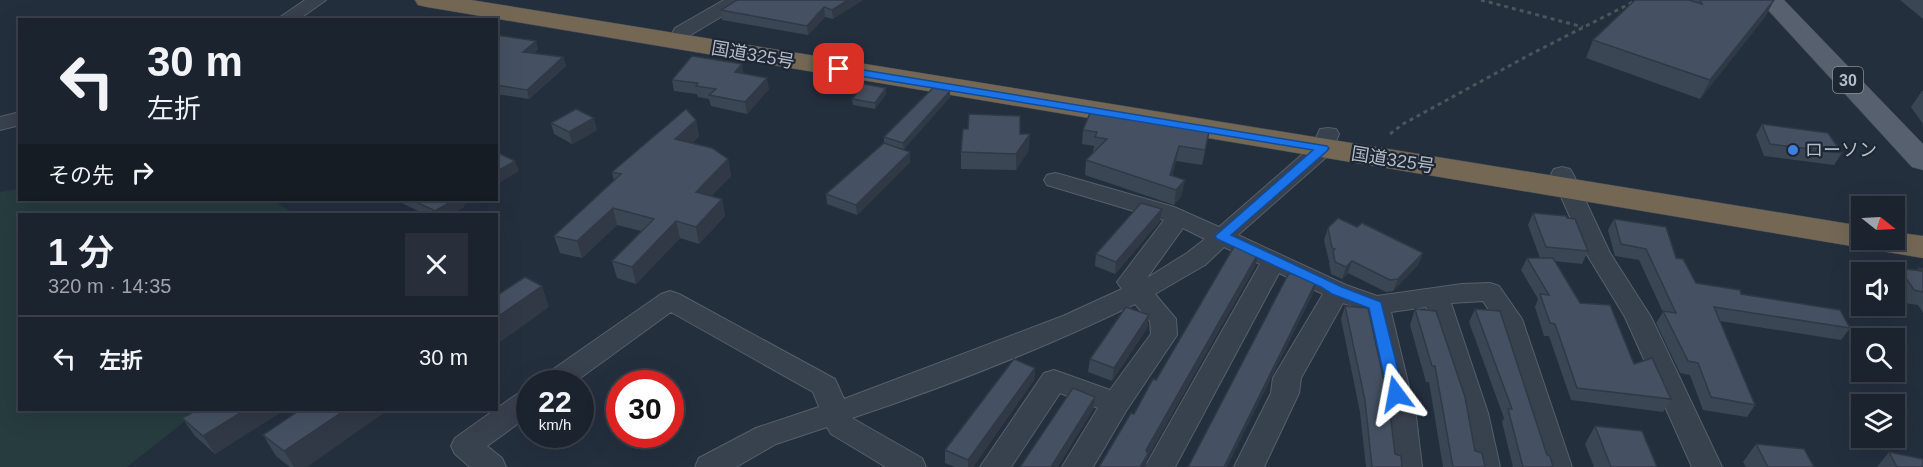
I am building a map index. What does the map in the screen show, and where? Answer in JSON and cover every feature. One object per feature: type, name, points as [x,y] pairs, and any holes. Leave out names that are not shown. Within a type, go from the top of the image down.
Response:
[{"type":"highway","name":"国道325号","points":[[427,0],[1325,141]]},
{"type":"highway","name":"国道325号","points":[[488,0],[1565,181],[1851,235]]},
{"type":"highway","name":"国道325号","points":[[1565,181],[1851,221]]},
{"type":"highway","points":[[1905,230],[1923,233]]},
{"type":"highway","points":[[1905,244],[1923,247]]},
{"type":"main road","name":"30","points":[[1771,0],[1923,161]]},
{"type":"street","points":[[288,18],[317,0]]},
{"type":"street","points":[[682,32],[735,1],[750,0]]},
{"type":"street","points":[[0,124],[18,119]]},
{"type":"street","points":[[710,467],[766,436],[837,413],[1072,323],[1140,291],[1196,259],[1325,141]]},
{"type":"street","points":[[1054,180],[1132,200],[1179,217],[1337,291],[1376,305],[1462,293],[1490,292],[1509,319],[1557,467]]},
{"type":"street","points":[[1565,181],[1598,253],[1638,317],[1707,467]]},
{"type":"street","points":[[1077,467],[1116,403],[1164,335],[1163,319],[1130,282],[1179,217]]},
{"type":"street","points":[[1160,467],[1274,260]]},
{"type":"street","points":[[1249,467],[1285,393],[1287,378],[1337,291]]},
{"type":"street","points":[[1436,297],[1474,413],[1485,467]]},
{"type":"street","points":[[572,370],[670,300],[825,386],[841,426],[911,467]]},
{"type":"street","points":[[1376,305],[1401,416],[1407,467]]},
{"type":"street","points":[[995,467],[1054,380],[1116,403]]},
{"type":"street","points":[[491,467],[466,446],[516,410]]},
{"type":"path","points":[[1481,0],[1583,27]]},
{"type":"path","points":[[1390,134],[1403,124],[1637,0]]},
{"type":"green space","points":[[18,189],[18,201],[275,201],[293,213],[18,213],[18,411],[198,411],[127,467],[0,467],[0,192]]},
{"type":"building","points":[[737,0],[848,0],[832,10],[824,7],[807,26],[721,10]]},
{"type":"building","points":[[1635,0],[1689,0],[1702,4],[1700,0],[1774,0],[1710,80],[1593,40]]},
{"type":"building","points":[[498,35],[536,41],[523,52],[563,57],[527,90],[498,85]]},
{"type":"building","points":[[692,56],[742,64],[735,72],[767,78],[745,102],[709,95],[716,89],[696,86],[698,83],[672,80]]},
{"type":"building","points":[[864,84],[886,88],[875,103],[852,99]]},
{"type":"building","points":[[933,88],[950,91],[903,143],[884,137]]},
{"type":"building","points":[[576,109],[594,118],[569,132],[551,123]]},
{"type":"building","points":[[686,109],[696,120],[675,139],[712,148],[728,159],[696,192],[722,199],[696,227],[676,221],[632,267],[612,261],[654,219],[613,208],[577,241],[554,236],[621,174],[612,172]]},
{"type":"building","points":[[1090,113],[1209,132],[1205,150],[1179,146],[1170,175],[1185,180],[1176,190],[1086,160],[1107,139],[1095,137],[1097,132],[1083,130]]},
{"type":"building","points":[[969,114],[1020,116],[1020,134],[1030,134],[1016,154],[961,152],[963,129],[968,129]]},
{"type":"building","points":[[1762,124],[1828,133],[1842,153],[1770,144]]},
{"type":"building","points":[[884,143],[910,152],[856,205],[826,194]]},
{"type":"building","points":[[498,153],[515,161],[498,171]]},
{"type":"building","points":[[414,201],[452,201],[435,211]]},
{"type":"building","points":[[1141,203],[1162,209],[1116,262],[1096,254]]},
{"type":"building","points":[[1533,213],[1575,219],[1588,251],[1546,247]]},
{"type":"building","points":[[1338,218],[1357,227],[1362,223],[1423,253],[1398,279],[1390,280],[1352,261],[1346,267],[1335,262],[1333,251],[1335,249],[1332,248],[1328,228]]},
{"type":"building","points":[[1614,219],[1666,227],[1676,258],[1683,259],[1696,283],[1740,290],[1741,294],[1840,310],[1850,328],[1714,307],[1755,405],[1711,397],[1698,363],[1688,361],[1663,311],[1676,313],[1646,249],[1621,244]]},
{"type":"building","points":[[1235,245],[1259,252],[1146,450],[1148,454],[1140,467],[1099,467],[1131,413],[1134,414],[1153,379],[1156,380]]},
{"type":"building","points":[[1527,258],[1553,258],[1580,303],[1610,305],[1634,364],[1652,358],[1671,399],[1577,388],[1555,324],[1550,323],[1540,294],[1549,295]]},
{"type":"building","points":[[1919,268],[1923,269],[1923,292],[1914,290],[1905,277],[1905,269],[1922,271]]},
{"type":"building","points":[[1289,273],[1316,282],[1224,467],[1188,467]]},
{"type":"building","points":[[525,277],[542,286],[498,317],[498,295]]},
{"type":"building","points":[[1345,306],[1368,308],[1389,404],[1395,454],[1401,456],[1402,467],[1372,467],[1365,400]]},
{"type":"building","points":[[1126,307],[1149,315],[1114,368],[1090,359]]},
{"type":"building","points":[[1415,309],[1436,311],[1465,397],[1475,451],[1482,453],[1485,467],[1453,467],[1435,366],[1432,366]]},
{"type":"building","points":[[1475,309],[1500,311],[1547,455],[1550,456],[1553,467],[1523,467],[1508,409],[1512,409]]},
{"type":"building","points":[[1014,359],[1035,368],[968,460],[945,450]]},
{"type":"building","points":[[1073,388],[1095,397],[1051,467],[1020,467]]},
{"type":"building","points":[[195,411],[243,411],[203,436],[182,418]]},
{"type":"building","points":[[299,411],[344,411],[284,451],[263,435]]},
{"type":"building","points":[[1595,426],[1642,431],[1657,467],[1611,467]]},
{"type":"building","points":[[1756,444],[1804,449],[1814,467],[1768,467]]},
{"type":"building","points":[[1889,452],[1923,459],[1923,467],[1897,467]]},
{"type":"place","name":"ローソン","points":[[1793,150]]},
{"type":"route","points":[[839,69],[1323,148],[1221,236],[1337,291],[1376,305],[1396,394]]}]
